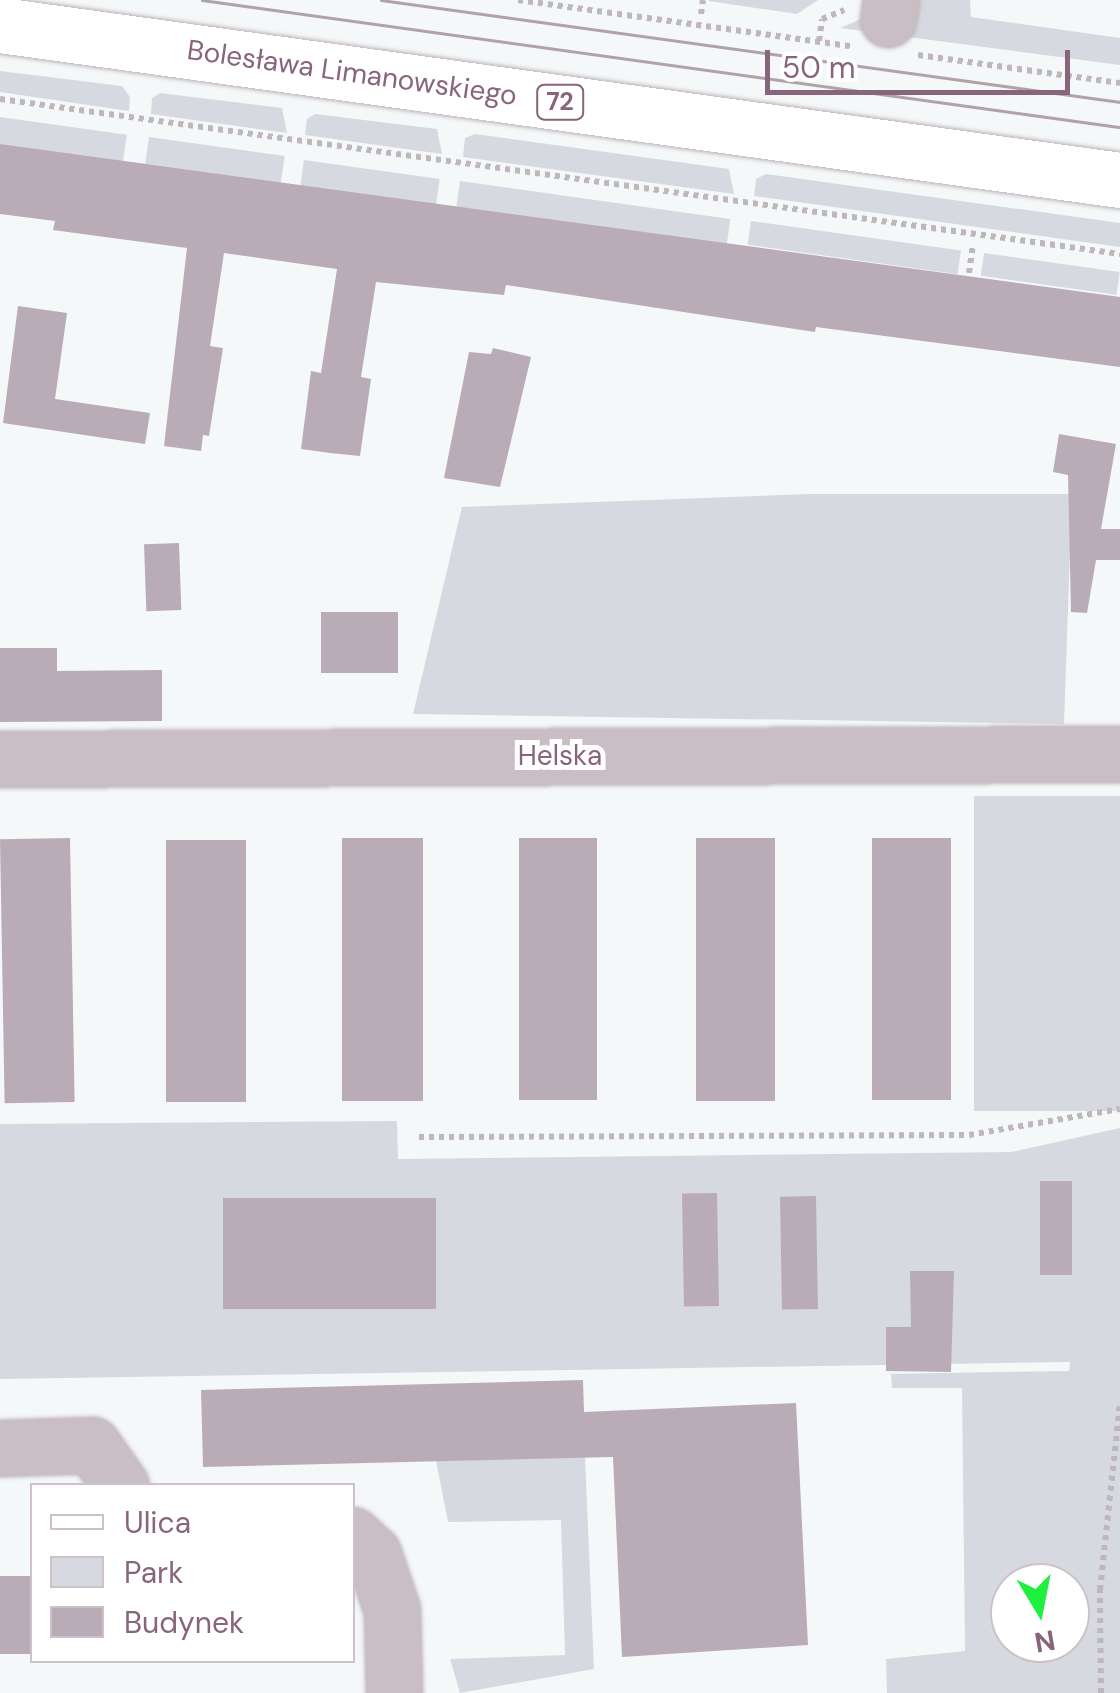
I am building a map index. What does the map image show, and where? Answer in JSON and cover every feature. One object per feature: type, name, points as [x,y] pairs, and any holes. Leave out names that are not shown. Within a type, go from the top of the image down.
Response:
[{"type":"main road","name":"Bolesława Limanowskiego","points":[[0,26],[1120,180]]},
{"type":"street","name":"Helska","points":[[0,759],[1120,754]]},
{"type":"street","points":[[0,1448],[92,1446],[119,1483]]},
{"type":"street","points":[[355,1538],[373,1554],[392,1610],[394,1693]]},
{"type":"path","points":[[518,0],[887,30],[1120,83]]},
{"type":"path","points":[[701,14],[702,0]]},
{"type":"path","points":[[0,100],[1120,254]]},
{"type":"path","points":[[969,274],[972,246]]},
{"type":"path","points":[[419,1137],[968,1134],[1120,1110]]},
{"type":"path","points":[[1102,1693],[1100,1590],[1120,1404]]},
{"type":"green space","points":[[709,0],[818,0],[797,14],[709,1]]},
{"type":"green space","points":[[906,0],[970,0],[971,17],[1120,38],[1120,65],[840,28]]},
{"type":"green space","points":[[0,71],[122,86],[130,97],[129,111],[0,92]]},
{"type":"green space","points":[[160,93],[282,108],[287,133],[151,114],[152,98]]},
{"type":"green space","points":[[315,114],[437,129],[442,154],[305,135],[307,119]]},
{"type":"green space","points":[[0,117],[127,135],[123,162],[0,144]]},
{"type":"green space","points":[[475,134],[729,169],[734,194],[463,157],[465,138]]},
{"type":"green space","points":[[149,137],[285,156],[281,183],[145,164]]},
{"type":"green space","points":[[304,160],[440,179],[436,205],[300,186]]},
{"type":"green space","points":[[766,174],[1120,223],[1120,247],[754,196],[756,179]]},
{"type":"green space","points":[[460,181],[730,219],[727,245],[456,207]]},
{"type":"green space","points":[[751,221],[961,251],[958,274],[748,245]]},
{"type":"green space","points":[[984,253],[1120,272],[1116,295],[981,276]]},
{"type":"green space","points":[[810,494],[1072,494],[1064,724],[413,714],[462,507]]},
{"type":"green space","points":[[974,796],[1120,796],[1120,1111],[974,1111]]},
{"type":"green space","points":[[397,1121],[398,1159],[1011,1152],[1120,1128],[1120,1693],[887,1693],[886,1659],[965,1651],[962,1388],[892,1388],[891,1374],[643,1378],[1069,1371],[1070,1362],[0,1379],[0,1124]]},
{"type":"green space","points":[[585,1457],[594,1669],[460,1693],[450,1659],[565,1655],[561,1520],[448,1522],[436,1461]]},
{"type":"building","points":[[0,144],[1120,297],[1120,367],[816,327],[815,332],[506,285],[504,295],[376,282],[361,377],[371,379],[360,456],[330,453],[301,449],[311,371],[321,373],[337,269],[224,253],[210,346],[223,348],[209,436],[203,435],[201,451],[164,446],[187,248],[53,230],[55,221],[0,214]]},
{"type":"building","points":[[18,306],[67,313],[55,399],[150,413],[145,444],[3,423]]},
{"type":"building","points":[[493,348],[531,357],[500,487],[444,478],[469,352],[491,354]]},
{"type":"building","points":[[1059,434],[1116,444],[1101,529],[1120,529],[1120,560],[1096,560],[1087,613],[1071,612],[1068,475],[1053,472]]},
{"type":"building","points":[[179,543],[181,610],[146,611],[144,544]]},
{"type":"building","points":[[321,612],[398,612],[398,673],[321,673]]},
{"type":"building","points":[[0,648],[57,648],[57,671],[162,670],[162,721],[0,722]]},
{"type":"building","points":[[70,838],[75,1102],[5,1103],[0,839]]},
{"type":"building","points":[[342,838],[423,838],[423,1101],[342,1101]]},
{"type":"building","points":[[519,838],[597,838],[597,1100],[519,1100]]},
{"type":"building","points":[[696,838],[775,838],[775,1101],[696,1101]]},
{"type":"building","points":[[872,838],[951,838],[951,1100],[872,1100]]},
{"type":"building","points":[[166,840],[246,840],[246,1102],[166,1102]]},
{"type":"building","points":[[1040,1181],[1072,1181],[1072,1275],[1040,1275]]},
{"type":"building","points":[[717,1193],[719,1306],[684,1307],[682,1194]]},
{"type":"building","points":[[816,1196],[818,1309],[782,1310],[780,1197]]},
{"type":"building","points":[[223,1198],[436,1198],[436,1309],[223,1309]]},
{"type":"building","points":[[910,1271],[954,1271],[951,1372],[886,1371],[886,1327],[911,1327]]},
{"type":"building","points":[[583,1380],[584,1412],[796,1403],[808,1645],[622,1657],[613,1457],[203,1467],[201,1390]]},
{"type":"building","points":[[0,1576],[30,1576],[30,1654],[0,1654]]},
{"type":"tram line","points":[[202,0],[1120,127]]},
{"type":"tram line","points":[[381,0],[1120,102]]}]
